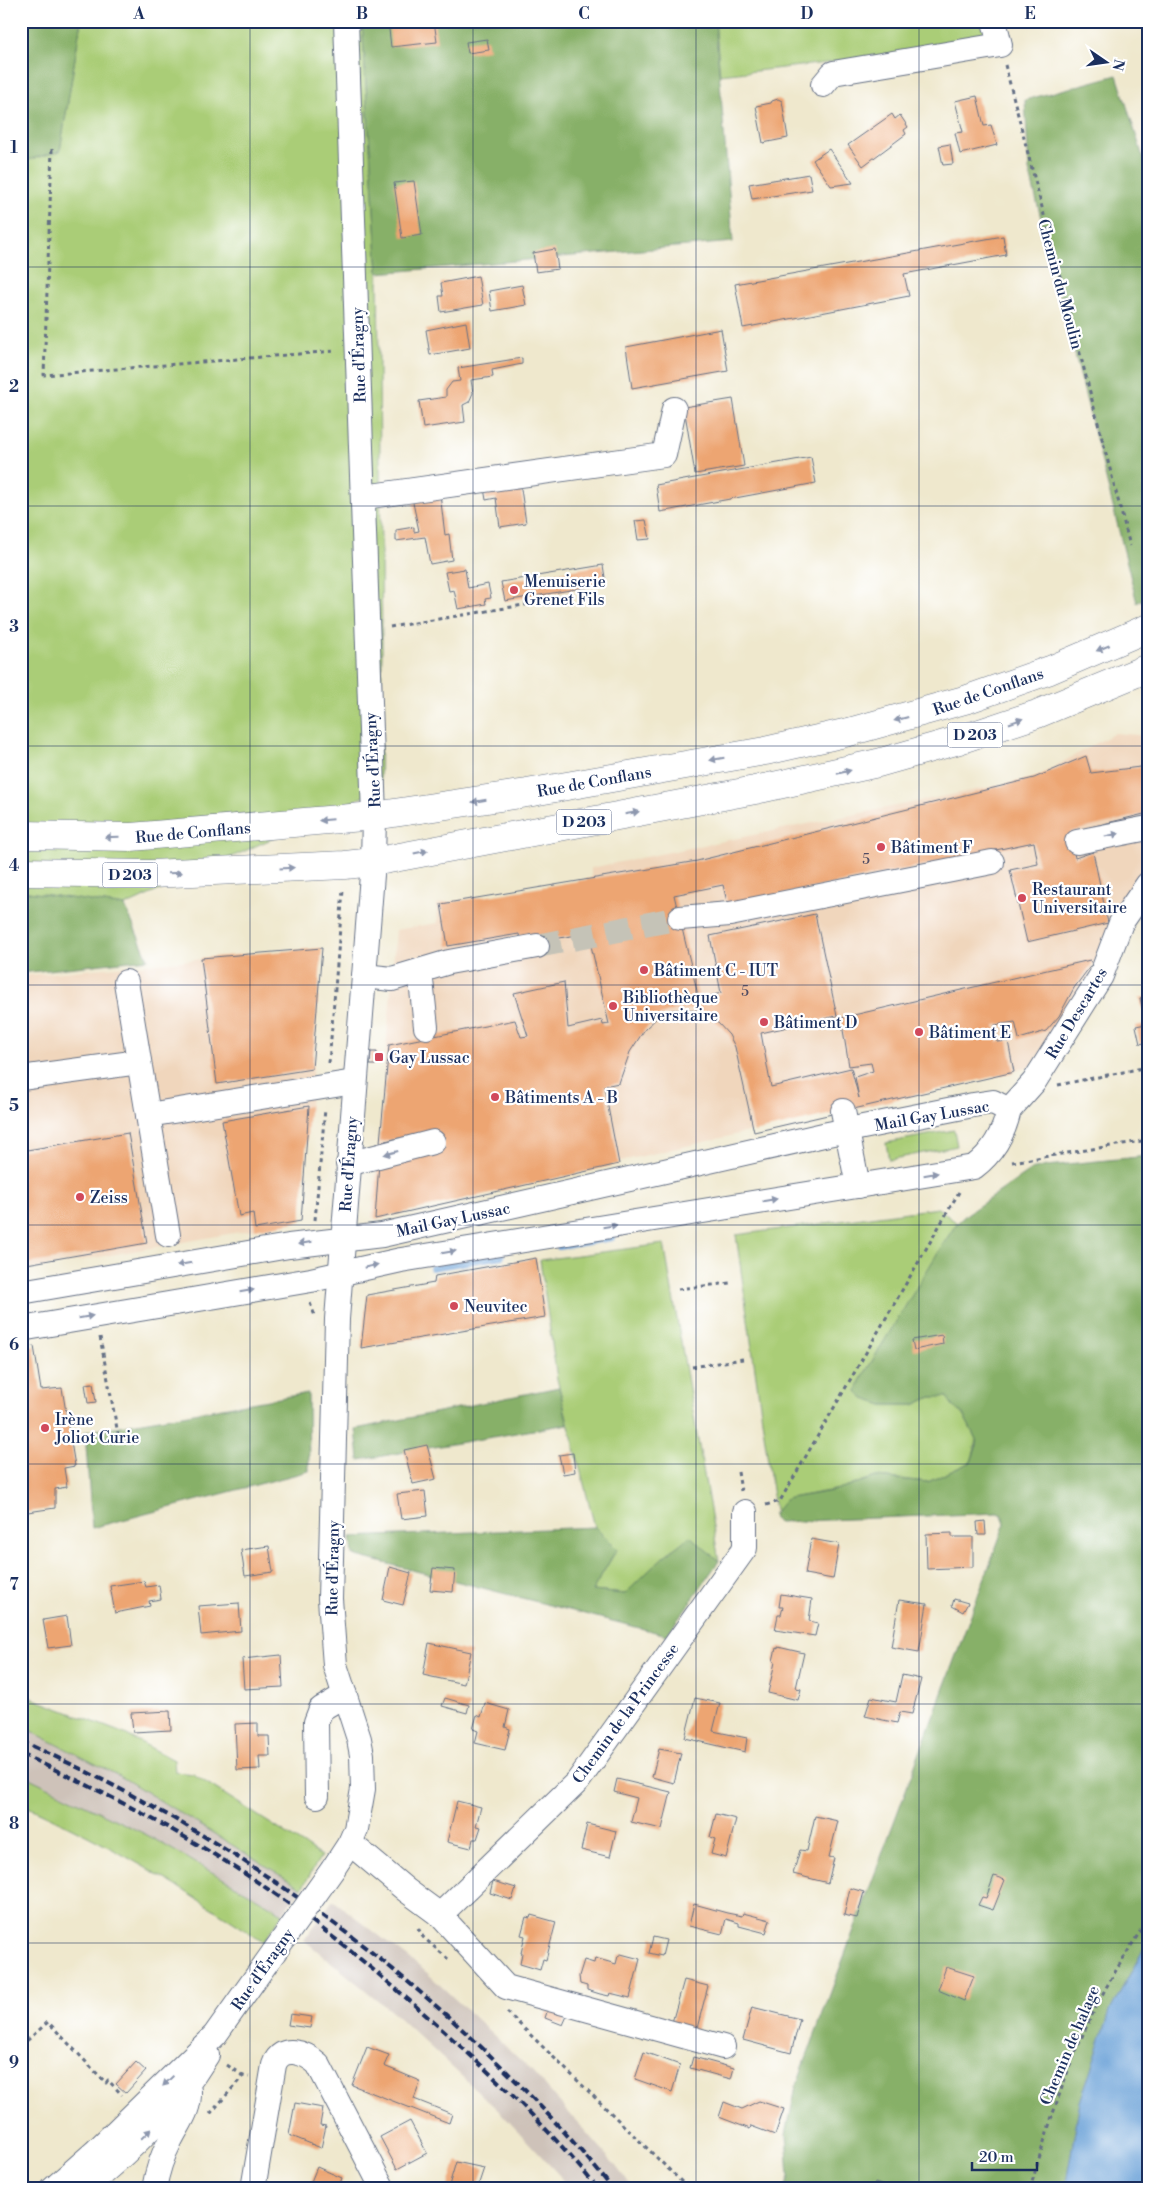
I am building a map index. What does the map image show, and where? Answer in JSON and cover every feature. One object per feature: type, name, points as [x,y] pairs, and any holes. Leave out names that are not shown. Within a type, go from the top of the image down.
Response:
[{"type":"main road","name":"Rue de Conflans","points":[[21,835],[131,837],[374,816],[527,793],[755,753],[849,732],[929,711],[1009,685],[1148,628]]},
{"type":"main road","name":"D 203","points":[[21,872],[151,874],[373,862],[755,790],[878,763],[959,740],[1038,714],[1148,668]]},
{"type":"street","name":"Rue d'Éragny","points":[[53,2189],[95,2152],[215,2035],[334,1869],[356,1829],[360,1806],[363,1771],[359,1739],[335,1665],[330,1599],[337,1319],[354,1082],[373,862],[374,816],[346,21]]},
{"type":"street","points":[[823,85],[833,73],[1000,45],[994,21]]},
{"type":"street","points":[[364,498],[664,455],[674,409]]},
{"type":"street","points":[[1076,842],[1148,828]]},
{"type":"street","points":[[680,918],[730,914],[992,862]]},
{"type":"street","name":"Rue Descartes","points":[[1009,1110],[1034,1082],[1101,976],[1121,923],[1148,884]]},
{"type":"street","points":[[364,976],[392,979],[450,962],[537,946]]},
{"type":"street","points":[[420,971],[426,1027]]},
{"type":"street","points":[[126,982],[168,1236]]},
{"type":"street","points":[[21,1078],[139,1062]]},
{"type":"street","points":[[148,1115],[354,1082]]},
{"type":"street","name":"Mail Gay Lussac","points":[[21,1292],[289,1246],[389,1233],[845,1121],[993,1102],[1009,1110],[1005,1129],[987,1157],[974,1167],[401,1260],[311,1280],[21,1329]]},
{"type":"street","points":[[845,1121],[858,1186]]},
{"type":"street","points":[[348,1164],[433,1142]]},
{"type":"street","points":[[55,1287],[62,1321]]},
{"type":"street","name":"Chemin de la Princesse","points":[[440,1915],[578,1781],[746,1548],[745,1512]]},
{"type":"street","points":[[317,1796],[316,1722],[321,1709],[344,1695]]},
{"type":"street","points":[[350,1843],[406,1890],[440,1915],[506,1987],[723,2047]]},
{"type":"street","points":[[83,2189],[122,2158],[152,2128],[189,2084],[209,2053],[215,2035]]},
{"type":"street","points":[[253,2189],[270,2082],[275,2061],[281,2053],[299,2053],[318,2064],[383,2189]]},
{"type":"street","points":[[154,2189],[157,2172],[170,2141],[190,2103],[189,2084]]},
{"type":"street","points":[[83,2189],[84,2178],[112,2152],[117,2144],[121,2137],[119,2128]]},
{"type":"path","name":"Chemin du Moulin","points":[[1000,45],[1130,546]]},
{"type":"path","points":[[52,149],[44,375],[358,348]]},
{"type":"path","points":[[367,630],[530,604]]},
{"type":"path","points":[[315,1224],[344,886]]},
{"type":"path","points":[[1052,1086],[1148,1067]]},
{"type":"path","points":[[1005,1163],[1148,1140]]},
{"type":"path","points":[[745,1512],[780,1501],[963,1184]]},
{"type":"path","points":[[678,1289],[730,1283]]},
{"type":"path","points":[[99,1332],[118,1434]]},
{"type":"path","points":[[692,1367],[743,1359]]},
{"type":"path","points":[[406,1890],[409,1908],[423,1937],[454,1965]]},
{"type":"path","name":"Chemin de halage","points":[[1030,2189],[1047,2130],[1069,2068],[1096,2006],[1148,1918]]},
{"type":"path","points":[[505,2010],[689,2189]]},
{"type":"path","points":[[21,2046],[48,2022],[106,2083],[108,2080],[128,2101]]},
{"type":"path","points":[[219,2059],[243,2076],[270,2082]]},
{"type":"path","points":[[204,2120],[243,2076]]},
{"type":"shaded area","points":[[1115,733],[1148,736],[1148,858],[1088,978],[1031,1067],[372,1218],[396,930],[438,923],[437,904],[591,880],[591,868],[1034,778]]},
{"type":"shaded area","points":[[322,948],[301,1221],[21,1271],[21,976]]},
{"type":"shaded area","points":[[21,1726],[125,1779],[302,1888],[283,1913],[147,1835],[21,1774]]},
{"type":"shaded area","points":[[333,1900],[425,1971],[532,2071],[615,2165],[633,2189],[572,2189],[501,2113],[397,2016],[304,1940]]},
{"type":"green space","points":[[21,21],[81,21],[60,151],[21,162]]},
{"type":"green space","points":[[81,21],[362,21],[378,273],[382,647],[380,789],[125,906],[21,891],[21,162],[60,151]]},
{"type":"green space","points":[[362,21],[715,21],[733,242],[378,273]]},
{"type":"green space","points":[[715,21],[983,21],[988,45],[720,75]]},
{"type":"green space","points":[[1117,75],[1148,173],[1148,596],[1137,603],[1029,170],[1025,100]]},
{"type":"green space","points":[[21,891],[125,906],[148,959],[21,973]]},
{"type":"green space","points":[[954,1130],[957,1146],[889,1160],[886,1143]]},
{"type":"green space","points":[[1148,1156],[1148,1941],[1111,2009],[1080,2102],[1065,2189],[785,2189],[789,2177],[786,2135],[796,2086],[1005,1523],[1002,1515],[998,1513],[779,1522],[774,1519],[773,1514],[785,1500],[790,1498],[832,1491],[876,1477],[928,1482],[971,1462],[977,1441],[963,1414],[953,1406],[947,1397],[931,1397],[914,1405],[883,1405],[864,1399],[857,1391],[860,1381],[943,1244],[957,1223],[967,1214],[1031,1170],[1047,1166]]},
{"type":"green space","points":[[938,1208],[957,1223],[860,1381],[883,1405],[914,1405],[931,1397],[947,1396],[963,1414],[977,1441],[971,1462],[928,1482],[876,1477],[840,1489],[790,1498],[775,1511],[736,1235]]},
{"type":"green space","points":[[664,1244],[719,1561],[690,1537],[663,1557],[626,1594],[592,1591],[617,1549],[595,1527],[557,1379],[540,1260]]},
{"type":"green space","points":[[559,1387],[568,1424],[359,1460],[356,1429]]},
{"type":"green space","points":[[308,1393],[309,1471],[92,1528],[85,1432]]},
{"type":"green space","points":[[595,1527],[617,1549],[592,1591],[625,1594],[663,1557],[690,1536],[719,1561],[667,1635],[353,1555],[351,1537]]},
{"type":"green space","points":[[21,1694],[125,1734],[174,1760],[175,1772],[193,1774],[321,1856],[302,1888],[125,1779],[21,1726]]},
{"type":"green space","points":[[21,1774],[147,1835],[283,1913],[263,1942],[145,1867],[84,1834],[21,1804]]},
{"type":"water","points":[[1148,1941],[1148,2189],[1065,2189],[1080,2102],[1111,2009]]},
{"type":"building","points":[[388,21],[434,21],[437,42],[391,47]]},
{"type":"building","points":[[487,39],[489,50],[468,53],[466,42]]},
{"type":"building","points":[[977,96],[984,126],[991,125],[997,145],[960,154],[955,133],[963,132],[955,101]]},
{"type":"building","points":[[778,99],[782,101],[788,138],[763,143],[756,106],[771,103]]},
{"type":"building","points":[[892,114],[895,119],[900,115],[908,127],[904,130],[906,134],[863,166],[848,145]]},
{"type":"building","points":[[950,144],[953,164],[943,165],[939,146]]},
{"type":"building","points":[[829,149],[853,183],[831,186],[813,160]]},
{"type":"building","points":[[809,174],[812,190],[752,199],[749,184]]},
{"type":"building","points":[[414,181],[422,235],[402,238],[394,183]]},
{"type":"building","points":[[1003,236],[1006,255],[904,274],[909,296],[743,328],[735,284]]},
{"type":"building","points":[[555,249],[558,269],[536,272],[533,253]]},
{"type":"building","points":[[478,276],[483,305],[441,312],[439,296],[443,296],[441,283]]},
{"type":"building","points":[[522,285],[526,305],[492,311],[489,291]]},
{"type":"building","points":[[466,322],[470,348],[430,355],[426,330]]},
{"type":"building","points":[[721,329],[728,371],[632,388],[626,347]]},
{"type":"building","points":[[522,358],[522,364],[492,370],[493,377],[471,380],[473,393],[469,402],[463,405],[465,422],[423,428],[419,401],[446,397],[446,390],[452,382],[460,381],[458,368]]},
{"type":"building","points":[[733,399],[744,466],[695,474],[684,407]]},
{"type":"building","points":[[811,457],[816,483],[660,512],[656,485]]},
{"type":"building","points":[[520,482],[526,523],[500,527],[496,498],[486,500],[484,488]]},
{"type":"building","points":[[440,494],[445,535],[449,534],[452,560],[430,564],[425,537],[396,541],[396,530],[414,527],[414,532],[419,531],[412,498]]},
{"type":"building","points":[[646,520],[650,539],[638,540],[635,521]]},
{"type":"building","points":[[603,565],[606,584],[505,601],[501,582]]},
{"type":"building","points":[[465,569],[468,588],[488,584],[491,598],[485,599],[486,604],[458,609],[454,590],[449,591],[445,572]]},
{"type":"building","points":[[1086,756],[1091,773],[1148,766],[1148,813],[1070,832],[1075,858],[1093,852],[1108,923],[1027,942],[1010,870],[1038,864],[1034,842],[728,906],[723,885],[674,895],[699,999],[721,993],[710,936],[815,914],[837,1016],[761,1033],[771,1087],[851,1068],[859,1098],[855,1077],[873,1071],[871,1063],[849,1066],[841,1018],[1090,960],[1092,964],[1074,988],[1059,1016],[1046,1031],[1019,1039],[1015,1022],[995,1025],[997,1042],[1008,1041],[1014,1072],[754,1132],[735,1047],[729,1035],[718,1023],[695,1011],[688,1009],[673,1010],[659,1016],[645,1029],[630,1052],[619,1083],[604,1086],[619,1164],[375,1219],[379,1163],[439,1149],[437,1130],[380,1142],[389,1045],[515,1020],[521,1037],[528,1036],[514,993],[564,982],[568,1028],[602,1020],[603,1025],[609,1024],[589,937],[571,936],[521,945],[519,934],[448,946],[441,904],[697,861],[1034,778]]},
{"type":"building","points":[[322,948],[312,1069],[217,1084],[201,958]]},
{"type":"building","points":[[1148,996],[1148,1042],[1140,1044],[1136,1026],[1146,1024],[1140,998]]},
{"type":"building","points":[[371,1052],[377,1052],[376,1065],[370,1065]]},
{"type":"building","points":[[309,1106],[301,1221],[255,1229],[253,1213],[239,1216],[222,1121]]},
{"type":"building","name":"Zeiss","points":[[128,1133],[147,1243],[21,1265],[21,1151]]},
{"type":"building","name":"Neuvitec","points":[[536,1258],[545,1317],[361,1348],[367,1295],[434,1283],[435,1276]]},
{"type":"building","points":[[942,1335],[943,1344],[914,1350],[912,1340]]},
{"type":"building","name":"Irène Joliot Curie","points":[[34,1346],[41,1390],[62,1388],[75,1466],[64,1468],[67,1487],[55,1489],[55,1508],[21,1513],[21,1348]]},
{"type":"building","points":[[93,1383],[96,1402],[88,1403],[85,1384]]},
{"type":"building","points":[[427,1445],[436,1479],[413,1484],[404,1450]]},
{"type":"building","points":[[573,1453],[575,1472],[563,1474],[559,1455]]},
{"type":"building","points":[[425,1491],[428,1516],[401,1519],[397,1494]]},
{"type":"building","points":[[985,1521],[986,1535],[978,1535],[977,1522]]},
{"type":"building","points":[[952,1533],[952,1537],[973,1537],[973,1567],[927,1569],[926,1534]]},
{"type":"building","points":[[811,1539],[839,1544],[833,1579],[805,1574]]},
{"type":"building","points":[[269,1546],[273,1572],[245,1576],[241,1550]]},
{"type":"building","points":[[390,1567],[411,1573],[403,1605],[383,1600]]},
{"type":"building","points":[[433,1568],[455,1570],[453,1592],[430,1590]]},
{"type":"building","points":[[144,1581],[146,1587],[159,1585],[161,1599],[149,1601],[150,1606],[115,1613],[110,1586]]},
{"type":"building","points":[[781,1594],[812,1599],[809,1621],[818,1623],[815,1636],[775,1630],[778,1615],[781,1615],[783,1607],[779,1607]]},
{"type":"building","points":[[954,1599],[968,1603],[963,1612],[952,1606]]},
{"type":"building","points":[[899,1600],[927,1604],[919,1652],[891,1647]]},
{"type":"building","points":[[239,1603],[241,1631],[201,1635],[198,1606]]},
{"type":"building","points":[[67,1616],[71,1645],[48,1648],[43,1620]]},
{"type":"building","points":[[429,1643],[471,1652],[464,1684],[423,1675]]},
{"type":"building","points":[[778,1647],[804,1653],[796,1688],[801,1689],[798,1700],[768,1693],[775,1662],[773,1661],[776,1648],[778,1649]]},
{"type":"building","points":[[281,1655],[283,1687],[244,1689],[242,1659]]},
{"type":"building","points":[[902,1675],[921,1679],[912,1714],[900,1712],[897,1723],[865,1716],[871,1697],[896,1702]]},
{"type":"building","points":[[445,1698],[469,1705],[467,1713],[442,1706]]},
{"type":"building","points":[[695,1698],[720,1703],[713,1731],[747,1738],[745,1752],[685,1738]]},
{"type":"building","points":[[485,1703],[509,1710],[505,1727],[510,1729],[505,1750],[475,1743],[478,1731],[473,1729],[477,1715],[481,1717]]},
{"type":"building","points":[[170,1711],[171,1730],[133,1732],[131,1713]]},
{"type":"building","points":[[258,1723],[258,1736],[269,1736],[270,1756],[259,1756],[260,1769],[237,1770],[235,1724]]},
{"type":"building","points":[[659,1749],[681,1753],[674,1783],[652,1777]]},
{"type":"building","points":[[617,1779],[671,1792],[662,1829],[631,1822],[637,1798],[614,1792]]},
{"type":"building","points":[[457,1801],[481,1807],[476,1826],[481,1827],[477,1839],[473,1839],[471,1848],[447,1842]]},
{"type":"building","points":[[716,1814],[736,1819],[726,1858],[711,1854],[715,1839],[710,1837]]},
{"type":"building","points":[[815,1816],[838,1821],[829,1857],[834,1858],[828,1883],[793,1874],[800,1850],[807,1851]]},
{"type":"building","points":[[587,1824],[616,1831],[610,1857],[581,1850]]},
{"type":"building","points":[[994,1876],[1005,1880],[993,1910],[978,1905],[982,1897],[986,1898]]},
{"type":"building","points":[[493,1881],[516,1888],[512,1900],[490,1893]]},
{"type":"building","points":[[850,1888],[864,1892],[857,1918],[844,1915]]},
{"type":"building","points":[[694,1904],[727,1913],[742,1916],[743,1913],[770,1920],[766,1933],[739,1926],[739,1923],[726,1919],[722,1934],[689,1926]]},
{"type":"building","points":[[531,1915],[556,1922],[546,1960],[543,1959],[540,1970],[520,1964],[525,1936],[521,1935],[526,1917],[530,1918]]},
{"type":"building","points":[[653,1937],[666,1940],[662,1956],[649,1953]]},
{"type":"building","points":[[621,1954],[640,1959],[630,1998],[610,1993],[609,1996],[600,1994],[587,1990],[587,1986],[580,1984],[579,1976],[584,1960],[594,1963],[595,1958],[616,1964],[618,1956]]},
{"type":"building","points":[[946,1967],[974,1976],[964,2001],[938,1990]]},
{"type":"building","points":[[684,1980],[708,1986],[696,2032],[671,2026]]},
{"type":"building","points":[[752,2007],[800,2019],[791,2053],[743,2040]]},
{"type":"building","points":[[548,2009],[567,2016],[563,2025],[545,2018]]},
{"type":"building","points":[[290,2014],[312,2017],[310,2028],[288,2025]]},
{"type":"building","points":[[367,2047],[389,2055],[384,2066],[418,2080],[420,2083],[414,2099],[452,2114],[449,2123],[352,2085]]},
{"type":"building","points":[[644,2052],[680,2065],[672,2092],[635,2079]]},
{"type":"building","points":[[693,2057],[734,2068],[731,2079],[690,2068]]},
{"type":"building","points":[[136,2062],[146,2071],[126,2093],[116,2084]]},
{"type":"building","points":[[759,2101],[784,2109],[775,2135],[751,2126],[750,2129],[719,2117],[724,2102],[742,2109]]},
{"type":"building","points":[[295,2103],[323,2108],[320,2125],[326,2126],[321,2148],[289,2135]]},
{"type":"building","points":[[410,2121],[427,2153],[397,2169],[380,2137]]},
{"type":"building","points":[[456,2162],[484,2168],[477,2189],[448,2189]]},
{"type":"building","points":[[317,2167],[342,2178],[338,2189],[308,2189]]},
{"type":"building","points":[[875,2183],[885,2186],[884,2189],[873,2189]]},
{"type":"waterway","points":[[559,1247],[612,1238]]},
{"type":"waterway","points":[[432,1268],[502,1256]]},
{"type":"tunnel","points":[[537,946],[680,918]]},
{"type":"railway","points":[[21,1741],[105,1781],[187,1826],[266,1876],[343,1930],[417,1989],[486,2052],[552,2119],[613,2189]]},
{"type":"railway","points":[[21,1754],[124,1804],[192,1841],[257,1881],[307,1917],[437,2025],[479,2064],[561,2145],[598,2189]]},
{"type":"place","name":"Menuiserie Grenet Fils","points":[[514,590]]},
{"type":"place","name":"Bâtiment F","points":[[881,847]]},
{"type":"place","name":"Restaurant Universitaire","points":[[1022,898]]},
{"type":"place","name":"Bâtiment C - IUT","points":[[644,970]]},
{"type":"place","name":"Bibliothèque Universitaire","points":[[613,1006]]},
{"type":"place","name":"Bâtiment D","points":[[764,1022]]},
{"type":"place","name":"Bâtiment E","points":[[919,1032]]},
{"type":"place","name":"Gay Lussac","points":[[379,1057]]},
{"type":"place","name":"Bâtiments A - B","points":[[495,1097]]},
{"type":"place","name":"Zeiss","points":[[80,1197]]},
{"type":"place","name":"Neuvitec","points":[[454,1306]]},
{"type":"place","name":"Irène Joliot Curie","points":[[45,1428]]}]
